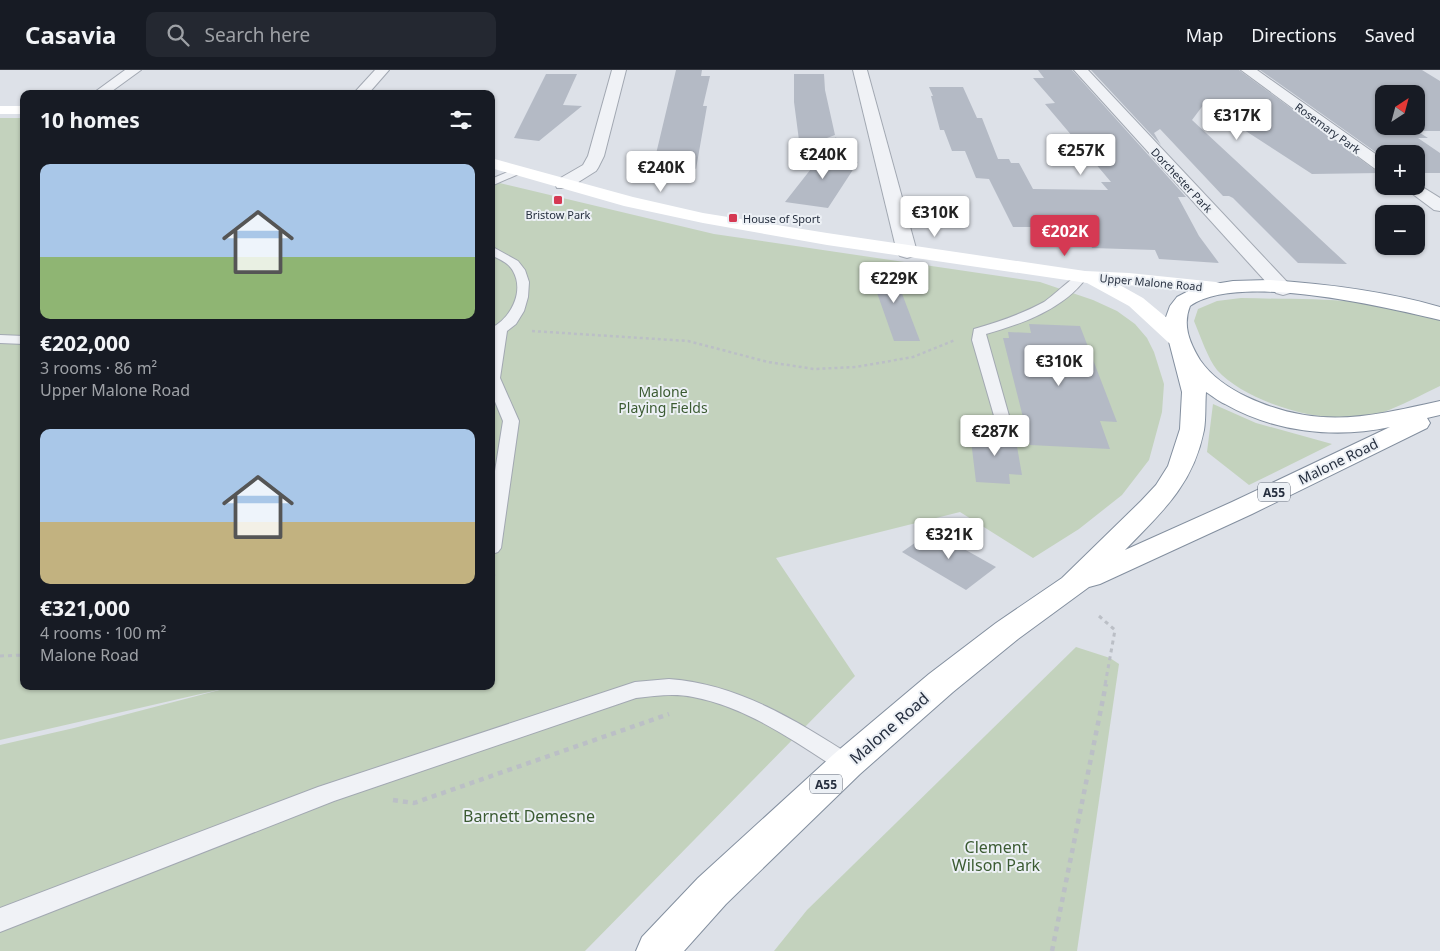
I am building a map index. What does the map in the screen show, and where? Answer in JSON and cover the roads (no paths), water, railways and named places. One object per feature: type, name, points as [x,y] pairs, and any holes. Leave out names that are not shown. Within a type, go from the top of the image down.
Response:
[{"type":"main road","points":[[0,110],[20,110]]},
{"type":"main road","name":"Upper Malone Road","points":[[495,164],[630,202],[703,218],[907,252],[1083,277],[1129,279],[1216,288]]},
{"type":"main road","name":"Upper Malone Road","points":[[1083,277],[1107,286],[1136,302],[1180,343],[1206,381],[1225,395],[1252,408],[1300,423],[1330,426],[1356,425],[1440,408]]},
{"type":"main road","name":"A55","points":[[1180,343],[1176,320],[1178,309],[1184,300],[1199,292],[1216,288],[1440,293]]},
{"type":"main road","name":"A55","points":[[1325,290],[1386,300],[1440,314]]},
{"type":"main road","name":"Malone Road","points":[[657,951],[712,891],[847,764],[941,683],[1007,632],[1073,585],[1167,489],[1181,466],[1192,429],[1194,392],[1180,343]]},
{"type":"main road","name":"Malone Road","points":[[1073,585],[1242,508],[1440,413]]},
{"type":"street","points":[[105,90],[134,70]]},
{"type":"street","points":[[364,90],[382,70]]},
{"type":"street","points":[[563,184],[590,168],[596,156],[619,70]]},
{"type":"street","points":[[860,70],[907,252]]},
{"type":"street","name":"Dorchester Park","points":[[1081,70],[1283,288]]},
{"type":"street","name":"Rosemary Park","points":[[1248,70],[1375,162]]},
{"type":"street","points":[[1424,195],[1440,206]]},
{"type":"lane","points":[[495,182],[517,171]]},
{"type":"lane","points":[[495,252],[508,259],[518,268],[523,278],[522,291],[515,316],[496,332],[495,355]]},
{"type":"lane","points":[[1005,430],[979,340],[979,332],[1004,326],[1047,304],[1073,289],[1083,277]]},
{"type":"lane","points":[[0,339],[20,340]]},
{"type":"lane","points":[[495,381],[511,421],[495,528]]},
{"type":"lane","points":[[0,920],[326,794],[635,690],[670,687],[702,691],[716,695],[741,704],[776,721],[809,739],[847,764]]},
{"type":"place","name":"Bristow Park","points":[[558,200]]},
{"type":"place","name":"House of Sport","points":[[733,218]]},
{"type":"park label","name":"Malone Playing Fields","points":[[663,400]]},
{"type":"park label","name":"Barnett Demesne","points":[[529,816]]},
{"type":"park label","name":"Clement Wilson Park","points":[[996,856]]}]
